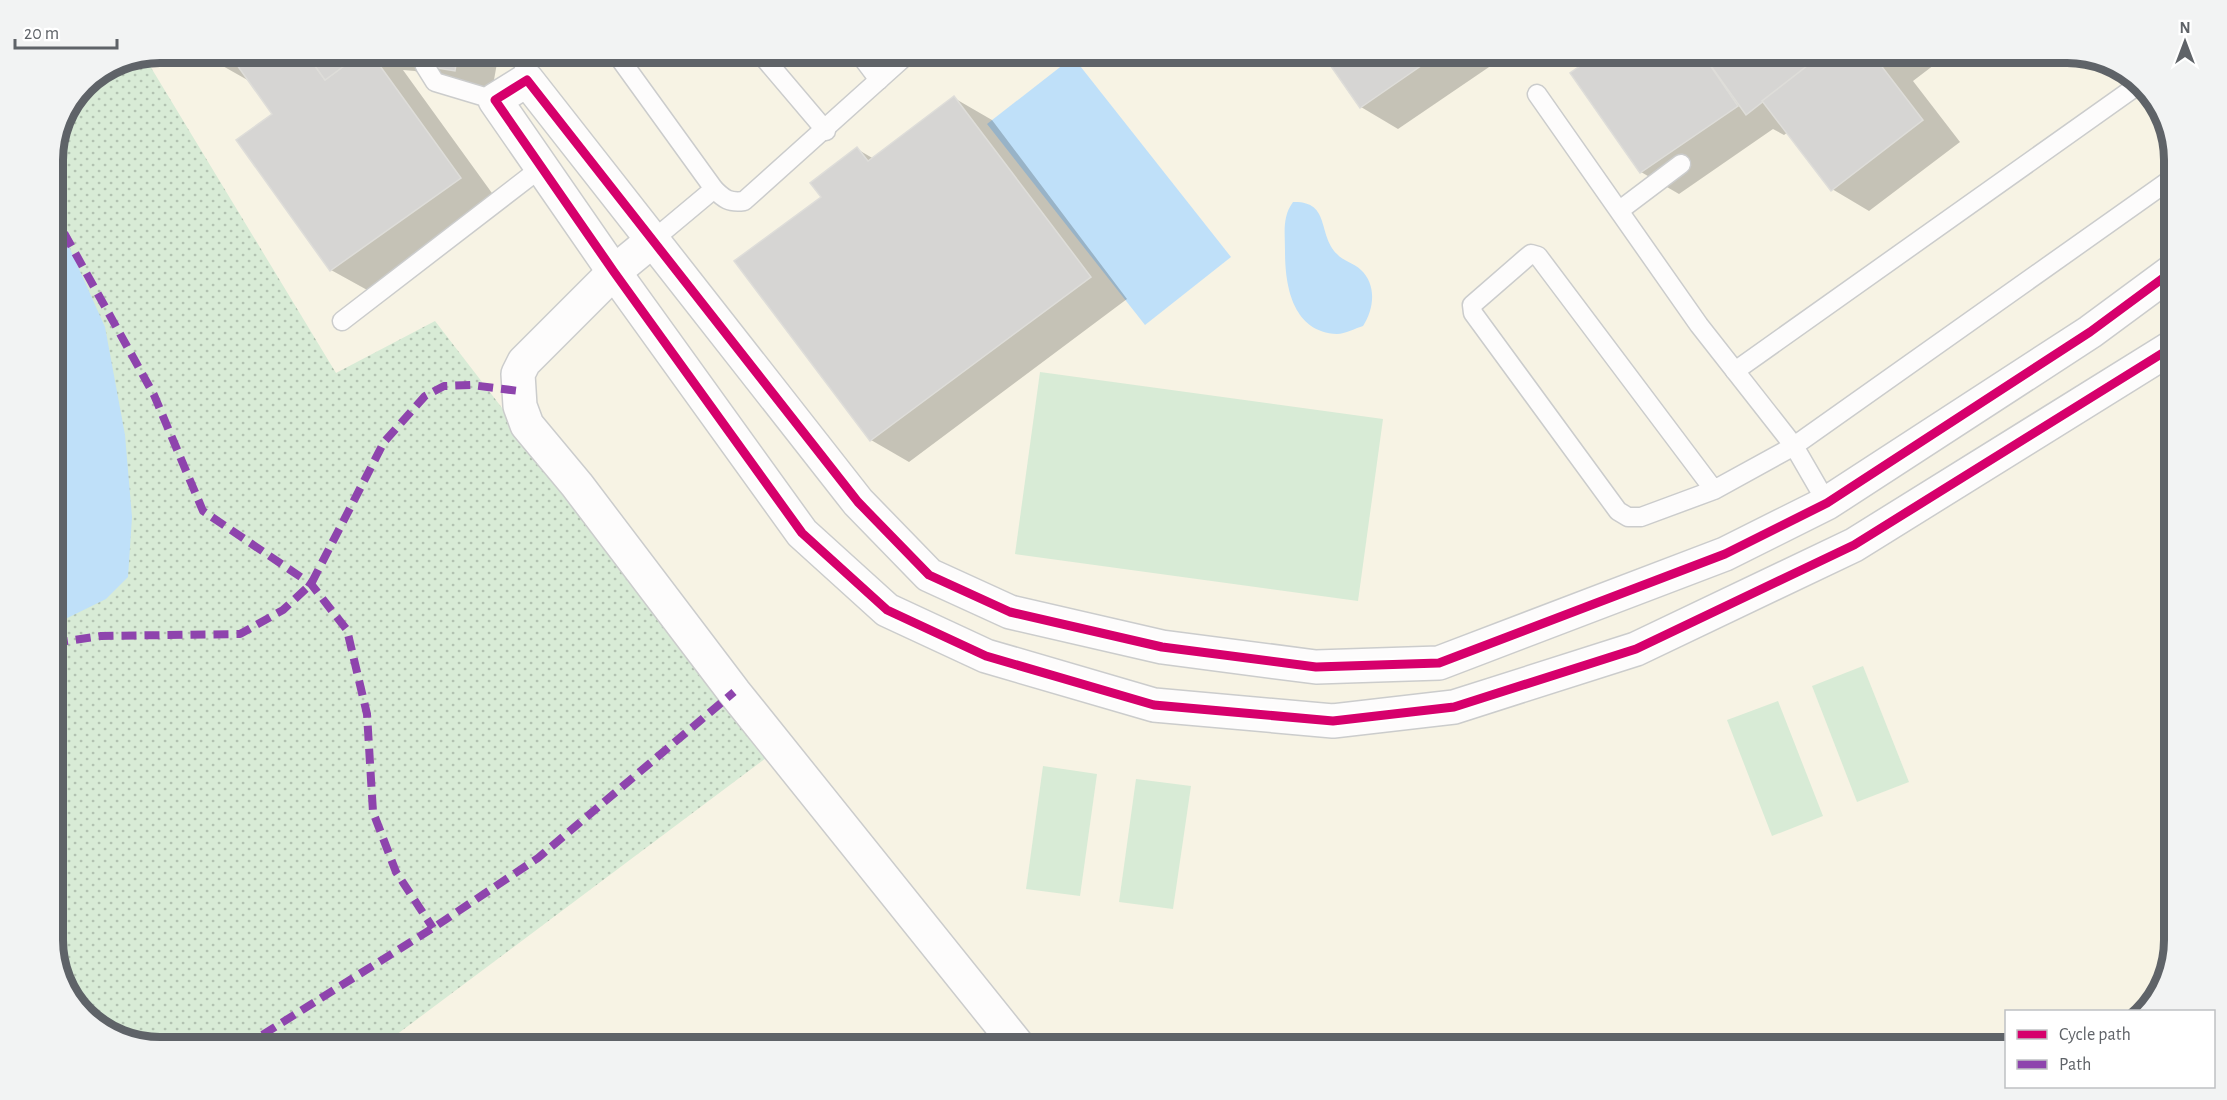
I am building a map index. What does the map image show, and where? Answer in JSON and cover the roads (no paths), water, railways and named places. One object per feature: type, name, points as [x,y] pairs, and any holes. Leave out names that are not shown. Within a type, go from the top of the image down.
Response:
[{"type":"street","points":[[2164,277],[2090,332],[1827,503],[1725,554],[1439,663],[1316,667],[1162,647],[1010,612],[929,575],[858,502],[653,240],[524,66],[495,100],[614,272],[802,533],[887,610],[986,656],[1154,705],[1333,721],[1400,714],[1454,707],[1636,649],[1854,545],[2028,436],[2129,377],[2164,353]]},
{"type":"street","points":[[653,240],[614,272],[524,362],[518,374],[520,406],[527,425],[578,485],[734,692],[1011,1037]]},
{"type":"street","points":[[2003,390],[2028,436]]},
{"type":"street","points":[[1827,503],[1854,545]]},
{"type":"street","points":[[1725,554],[1749,596]]},
{"type":"street","points":[[1396,664],[1400,714]]},
{"type":"lane","points":[[623,63],[714,189],[726,201],[744,201],[826,131],[898,63]]},
{"type":"lane","points":[[768,63],[826,131]]},
{"type":"lane","points":[[866,63],[879,80]]},
{"type":"lane","points":[[425,66],[435,82],[495,100]]},
{"type":"lane","points":[[1736,370],[2133,89]]},
{"type":"lane","points":[[1537,94],[1699,325],[1794,446],[1827,503]]},
{"type":"lane","points":[[1620,210],[1681,164]]},
{"type":"lane","points":[[342,321],[542,167]]},
{"type":"lane","points":[[1714,490],[1538,256],[1531,255],[1526,258],[1472,305],[1473,313],[1618,511],[1628,517],[1641,517],[1714,490],[1794,446],[2164,184]]},
{"type":"lane","points":[[653,240],[714,189]]},
{"type":"water","points":[[1065,63],[1078,63],[1231,257],[1145,325],[987,124]]},
{"type":"water","points":[[1293,202],[1305,203],[1313,207],[1322,220],[1327,237],[1337,254],[1358,268],[1370,283],[1372,297],[1370,312],[1363,326],[1337,334],[1322,331],[1310,325],[1301,316],[1290,293],[1285,265],[1285,225],[1287,213]]},
{"type":"water","points":[[63,236],[105,327],[125,435],[132,517],[128,577],[106,599],[63,620]]}]
